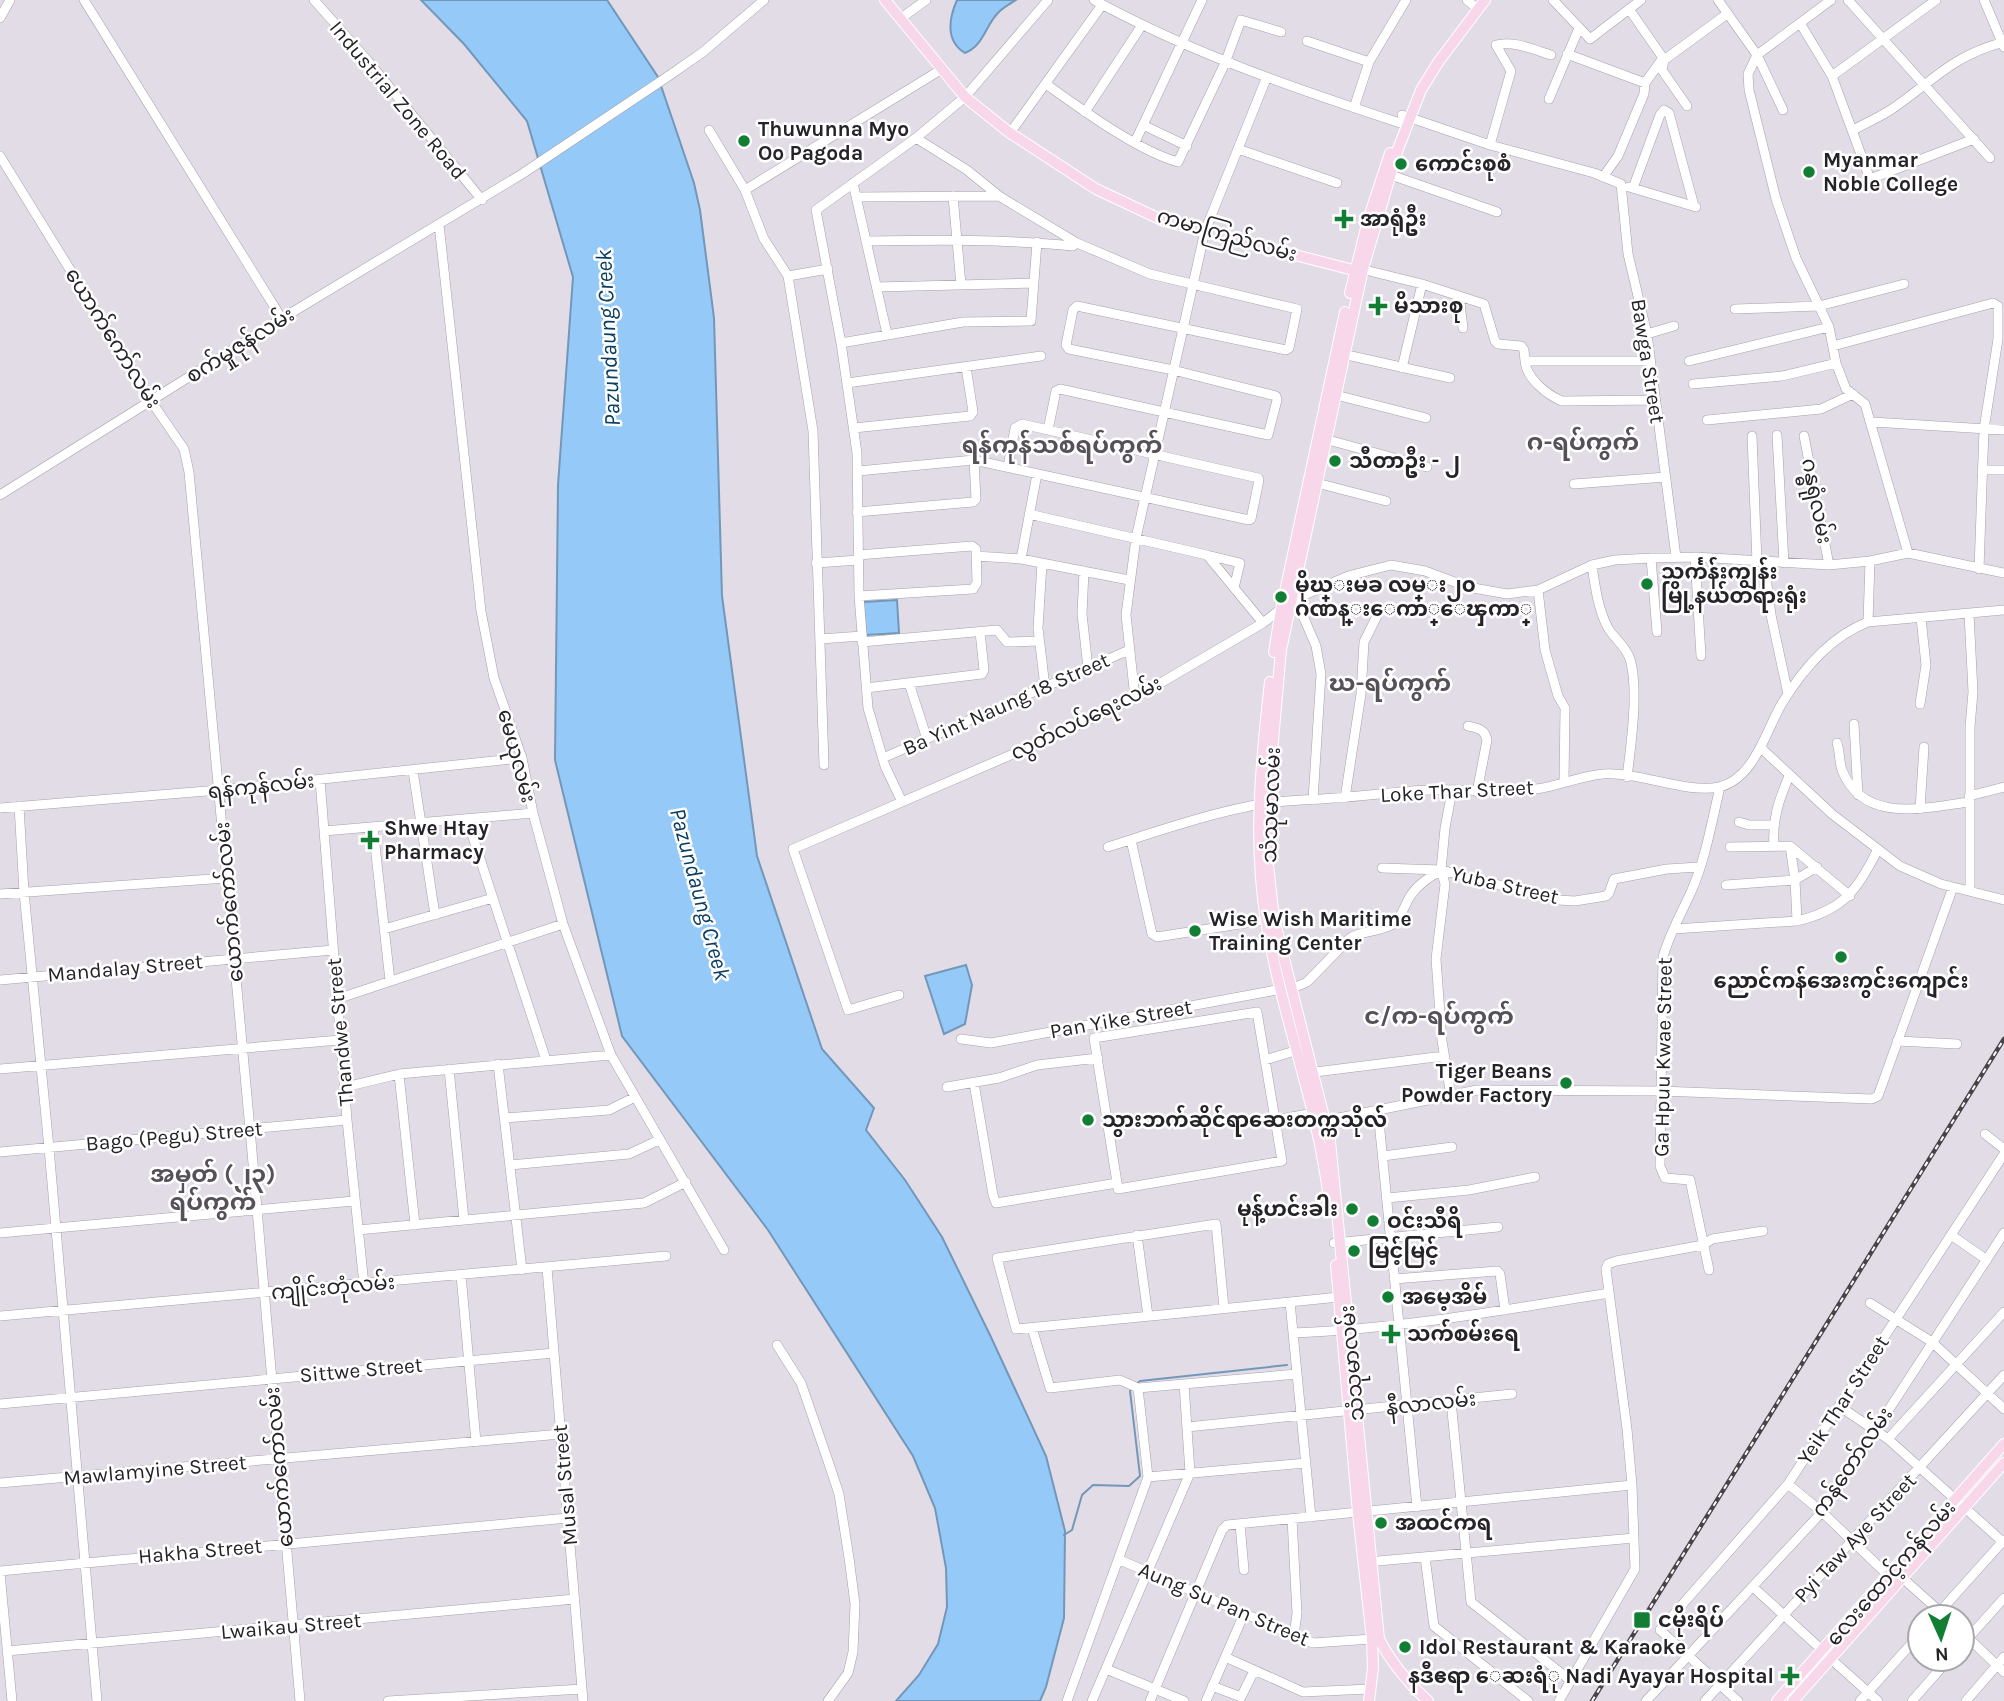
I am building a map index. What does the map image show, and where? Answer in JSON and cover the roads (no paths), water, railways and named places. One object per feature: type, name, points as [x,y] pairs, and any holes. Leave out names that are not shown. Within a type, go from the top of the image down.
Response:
[{"type":"main road","name":"ကမာကြည်လမ်း","points":[[885,0],[965,97],[1010,133],[1096,188],[1164,220],[1359,270]]},
{"type":"main road","name":"သံသုမာလမ်း","points":[[1264,804],[1268,701],[1280,610],[1312,482],[1359,270],[1404,120],[1476,3]]},
{"type":"main road","name":"သံသုမာလမ်း","points":[[1312,482],[1278,676],[1259,846],[1270,920],[1319,1119],[1338,1243],[1376,1639],[1370,1695]]},
{"type":"main road","name":"သံသုမာလမ်း","points":[[1286,989],[1298,1050],[1308,1072]]},
{"type":"main road","name":"သံသုမာလမ်း","points":[[1338,1243],[1339,1297],[1346,1330]]},
{"type":"main road","name":"လေးထောင့်ကန်လမ်း","points":[[1787,1699],[1831,1659],[1900,1581],[2004,1444]]},
{"type":"main road","name":"လေးထောင့်ကန်လမ်း","points":[[1787,1699],[1822,1650],[1890,1572],[2004,1463]]},
{"type":"main road","name":"သံသုမာလမ်း","points":[[1376,1639],[1404,1679],[1428,1701]]},
{"type":"main road","points":[[1822,1650],[1831,1659]]},
{"type":"street","points":[[0,18],[10,0]]},
{"type":"street","points":[[85,0],[282,319]]},
{"type":"street","name":"Industrial Zone Road","points":[[314,0],[368,61],[482,200]]},
{"type":"street","name":"စက်မှုဇုန်လမ်း","points":[[0,495],[282,319],[482,200],[670,75],[764,0]]},
{"type":"street","points":[[901,19],[926,0]]},
{"type":"street","points":[[902,802],[883,758],[868,708],[859,596],[858,471],[841,343],[816,210],[916,138],[965,97],[1048,0]]},
{"type":"street","points":[[1135,142],[1202,0]]},
{"type":"street","points":[[1354,108],[1369,62],[1404,3],[1392,0]]},
{"type":"street","points":[[1553,0],[1587,37],[1593,39],[1634,4],[1664,59],[1662,70],[1687,106]]},
{"type":"street","points":[[1718,0],[1757,55],[1783,110]]},
{"type":"street","points":[[1849,0],[1990,158]]},
{"type":"street","points":[[1832,76],[1936,0]]},
{"type":"street","points":[[1853,130],[1894,108],[1962,57],[1983,47],[2003,44],[1984,0]]},
{"type":"street","points":[[1010,133],[1046,84],[1098,2],[1181,44],[1266,79],[1354,108],[1602,177],[1633,188],[1697,207],[1669,113],[1664,110],[1633,188]]},
{"type":"street","points":[[1824,2],[1757,55],[1748,74],[1749,90],[1773,189],[1796,258],[1829,327],[1836,363],[1846,389],[1865,404],[1872,422],[1908,553],[2004,573]]},
{"type":"street","points":[[1602,177],[1618,156],[1644,93],[1645,83],[1664,59],[1727,14]]},
{"type":"street","points":[[1046,84],[1135,142],[1176,162],[1180,161],[1225,63],[1241,20],[1281,32]]},
{"type":"street","points":[[1800,23],[1832,76],[1869,176],[1873,180],[1974,139]]},
{"type":"street","points":[[1085,111],[1142,25]]},
{"type":"street","points":[[1549,99],[1579,28]]},
{"type":"street","points":[[1307,41],[1369,62]]},
{"type":"street","points":[[1490,145],[1510,71],[1496,45],[1502,43],[1552,55]]},
{"type":"street","points":[[1567,54],[1645,83]]},
{"type":"street","points":[[745,190],[942,69]]},
{"type":"street","points":[[1135,698],[1126,615],[1136,538],[1205,231],[1266,79]]},
{"type":"street","points":[[1143,125],[1187,146]]},
{"type":"street","points":[[709,130],[745,190],[764,239],[788,275],[813,431],[824,765]]},
{"type":"street","points":[[916,138],[967,170],[999,197],[1077,243],[1150,274],[1296,308],[1287,349],[1074,307],[1067,347],[1173,370],[1277,398],[1268,435],[1058,389],[1048,430]]},
{"type":"street","points":[[1238,149],[1337,183]]},
{"type":"street","name":"ယောက်ကော်လမ်း","points":[[0,156],[151,401],[184,449],[190,472],[300,1701]]},
{"type":"street","points":[[1387,174],[1497,212]]},
{"type":"street","points":[[853,183],[887,334]]},
{"type":"street","name":"Bawga Street","points":[[1621,184],[1628,254],[1647,334],[1675,557]]},
{"type":"street","points":[[856,197],[999,197]]},
{"type":"street","points":[[953,197],[961,285]]},
{"type":"street","name":"မေယုလမ်း","points":[[439,224],[481,611],[494,678],[522,758],[533,813],[563,924],[611,1055],[724,1250]]},
{"type":"street","points":[[866,241],[959,240],[1037,242],[1073,246],[1077,243]]},
{"type":"street","points":[[841,343],[963,323],[1031,321],[1037,242]]},
{"type":"street","points":[[788,275],[828,269]]},
{"type":"street","points":[[1359,270],[1422,284],[1484,304],[1495,341],[1498,344],[1521,346],[1524,350],[1526,370],[1555,398],[1562,401],[1656,400]]},
{"type":"street","points":[[877,287],[1033,283]]},
{"type":"street","points":[[1402,368],[1422,284]]},
{"type":"street","points":[[1735,309],[1819,306],[1904,284]]},
{"type":"street","points":[[1459,296],[1463,328]]},
{"type":"street","points":[[1833,346],[1993,303],[1998,306],[2001,339],[1984,429],[1979,569]]},
{"type":"street","points":[[1647,334],[1674,326]]},
{"type":"street","points":[[1689,360],[1829,327]]},
{"type":"street","points":[[1340,354],[1450,378]]},
{"type":"street","points":[[847,383],[1041,356]]},
{"type":"street","points":[[1525,361],[1650,361]]},
{"type":"street","points":[[1693,384],[1782,376],[1836,363]]},
{"type":"street","points":[[853,428],[971,414],[966,367]]},
{"type":"street","points":[[1331,394],[1426,418]]},
{"type":"street","points":[[1707,420],[1821,410],[1853,394]]},
{"type":"street","points":[[1872,422],[2004,430]]},
{"type":"street","points":[[858,471],[974,460],[1249,520],[1259,479],[1019,425],[1015,428],[1008,467]]},
{"type":"street","points":[[1776,435],[1784,563]]},
{"type":"street","points":[[1752,436],[1761,562],[1788,694]]},
{"type":"street","name":"ဂန္ဓရုံလမ်း","points":[[1804,436],[1829,565]]},
{"type":"street","points":[[1322,438],[1427,467]]},
{"type":"street","points":[[857,512],[975,501],[974,460]]},
{"type":"street","points":[[1982,470],[2004,470]]},
{"type":"street","points":[[1021,559],[1037,474]]},
{"type":"street","points":[[1574,484],[1665,477]]},
{"type":"street","points":[[1312,482],[1386,501]]},
{"type":"street","points":[[1029,514],[1240,563],[1234,588]]},
{"type":"street","points":[[816,563],[976,551],[1129,580]]},
{"type":"street","points":[[859,596],[973,589],[976,586],[976,551]]},
{"type":"street","name":"လွတ်လပ်ရေးလမ်း","points":[[900,995],[848,1010],[793,849],[1057,735],[1135,698],[1263,623],[1291,601],[1348,576],[1391,565],[1425,571],[1468,587],[1507,594],[1538,590],[1592,565],[1615,560],[1695,557],[1829,565],[1870,561],[1908,553]]},
{"type":"street","points":[[1208,555],[1263,623]]},
{"type":"street","points":[[1695,557],[1701,656]]},
{"type":"street","points":[[1651,558],[1657,632]]},
{"type":"street","points":[[1868,622],[1870,561]]},
{"type":"street","points":[[1042,563],[1039,641],[1045,687]]},
{"type":"street","points":[[1592,565],[1602,614],[1609,629],[1629,656],[1634,682],[1627,777]]},
{"type":"street","points":[[1084,571],[1082,614],[1088,668]]},
{"type":"street","points":[[1538,590],[1545,650],[1558,696],[1565,708],[1564,782]]},
{"type":"street","points":[[1291,601],[1300,609],[1316,646],[1321,674],[1313,800]]},
{"type":"street","points":[[1720,787],[1736,778],[1761,748],[1798,678],[1830,643],[1853,628],[1868,622],[2004,610]]},
{"type":"street","points":[[1345,797],[1361,694],[1364,642],[1379,612]]},
{"type":"street","points":[[1969,614],[1973,692],[1969,799],[1970,891]]},
{"type":"street","points":[[1920,704],[1926,665],[1921,618]]},
{"type":"street","points":[[820,639],[997,631],[1007,642],[1039,641]]},
{"type":"street","points":[[866,688],[982,674],[981,632]]},
{"type":"street","name":"Ba Yint Naung 18 Street","points":[[883,758],[1129,650]]},
{"type":"street","points":[[909,683],[927,739]]},
{"type":"street","points":[[1854,724],[1858,795]]},
{"type":"street","points":[[1468,726],[1486,733],[1487,740],[1476,792]]},
{"type":"street","points":[[1837,743],[1842,770],[1858,795],[1867,802],[1880,806],[1920,809],[1969,799],[2004,788]]},
{"type":"street","points":[[1920,809],[1924,747]]},
{"type":"street","points":[[1761,748],[1789,776],[1900,866],[1951,891],[1970,891],[2004,900]]},
{"type":"street","name":"ရန်ကုန်လမ်း","points":[[0,807],[219,790],[522,758]]},
{"type":"street","points":[[413,771],[435,915]]},
{"type":"street","name":"Loke Thar Street","points":[[1108,847],[1264,804],[1432,790],[1476,792],[1538,789],[1607,773],[1697,787],[1720,787]]},
{"type":"street","points":[[1774,846],[1772,825],[1777,803],[1789,776]]},
{"type":"street","name":"Thandwe Street","points":[[320,780],[347,1120],[364,1284]]},
{"type":"street","name":"Ga Hpuu Kwae Street","points":[[1709,1270],[1690,1180],[1665,1178],[1660,1166],[1663,957],[1667,940],[1692,891],[1720,787]]},
{"type":"street","points":[[1451,1096],[1444,1056],[1436,959],[1445,884],[1441,870],[1445,828],[1452,791]]},
{"type":"street","points":[[19,806],[24,892],[50,1148],[97,1701]]},
{"type":"street","points":[[324,831],[533,813]]},
{"type":"street","points":[[467,819],[546,1060]]},
{"type":"street","points":[[1738,822],[1772,825]]},
{"type":"street","points":[[373,827],[390,981]]},
{"type":"street","points":[[1131,840],[1152,934],[1157,937],[1270,920]]},
{"type":"street","points":[[1730,847],[1790,846],[1850,896]]},
{"type":"street","points":[[1790,846],[1797,921]]},
{"type":"street","points":[[1674,929],[1797,921],[1830,909],[1850,896],[1862,881],[1877,850]]},
{"type":"street","name":"Yuba Street","points":[[1382,868],[1441,870],[1558,900],[1575,901],[1606,896],[1615,879],[1667,869],[1699,867]]},
{"type":"street","points":[[1726,885],[1795,880],[1817,867]]},
{"type":"street","points":[[1286,989],[1307,982],[1357,933],[1390,926],[1400,918],[1411,894],[1423,881],[1441,870]]},
{"type":"street","points":[[0,894],[226,878]]},
{"type":"street","points":[[1275,1120],[1319,1119],[1378,1111],[1477,1090],[1660,1091],[1872,1099],[1878,1096],[1951,891]]},
{"type":"street","points":[[384,929],[493,898]]},
{"type":"street","points":[[337,999],[563,924]]},
{"type":"street","name":"Mandalay Street","points":[[0,980],[333,950]]},
{"type":"street","name":"Pan Yike Street","points":[[961,1039],[991,1043],[1286,989]]},
{"type":"street","points":[[1257,1013],[1265,1060],[1282,1161],[1118,1189],[1094,1038],[1257,1013]]},
{"type":"street","points":[[0,1069],[341,1040]]},
{"type":"street","points":[[1897,1041],[1957,1044]]},
{"type":"street","points":[[1265,1060],[1298,1050]]},
{"type":"street","points":[[345,1087],[399,1074],[611,1055]]},
{"type":"street","points":[[1308,1072],[1444,1056]]},
{"type":"street","points":[[947,1087],[999,1078],[1037,1065],[1097,1058]]},
{"type":"street","points":[[498,1064],[522,1270]]},
{"type":"street","points":[[449,1069],[464,1220]]},
{"type":"street","points":[[399,1074],[415,1225]]},
{"type":"street","points":[[974,1083],[996,1203],[1117,1183]]},
{"type":"street","points":[[504,1118],[609,1110],[635,1097]]},
{"type":"street","points":[[1378,1111],[1417,1507]]},
{"type":"street","name":"Bago (Pegu) Street","points":[[0,1152],[347,1120]]},
{"type":"street","points":[[1985,1134],[2004,1151]]},
{"type":"street","points":[[510,1166],[629,1154],[659,1140]]},
{"type":"street","points":[[1383,1156],[1452,1147]]},
{"type":"street","name":"Yeik Thar Street","points":[[1688,1656],[1660,1630],[1788,1484],[2004,1151]]},
{"type":"street","points":[[1387,1198],[1469,1190],[1535,1177]]},
{"type":"street","points":[[358,1230],[644,1203],[686,1182]]},
{"type":"street","points":[[0,1233],[355,1201]]},
{"type":"street","points":[[1224,1308],[1216,1224],[997,1258],[1016,1329],[1339,1297]]},
{"type":"street","points":[[1338,1243],[1498,1227]]},
{"type":"street","points":[[1559,1701],[1635,1569],[1628,1429],[1606,1269],[1611,1262],[1703,1245],[1713,1239],[1763,1231]]},
{"type":"street","name":"ကန်တော်လမ်း","points":[[1646,1701],[1822,1512],[2004,1233]]},
{"type":"street","points":[[1951,1235],[1987,1259]]},
{"type":"street","points":[[1137,1236],[1148,1316]]},
{"type":"street","name":"ကျိုင်းတုံလမ်း","points":[[0,1316],[666,1256]]},
{"type":"street","name":"Musal Street","points":[[547,1268],[583,1701]]},
{"type":"street","points":[[1395,1279],[1497,1271],[1500,1274],[1505,1310]]},
{"type":"street","points":[[461,1275],[475,1442]]},
{"type":"street","points":[[1293,1333],[1399,1324],[1609,1293]]},
{"type":"street","points":[[1290,1302],[1311,1517]]},
{"type":"street","points":[[1870,1303],[1932,1342],[2004,1409]]},
{"type":"street","points":[[1888,1439],[2004,1312]]},
{"type":"street","points":[[1032,1328],[1050,1388],[1120,1380],[1138,1388],[1297,1374]]},
{"type":"street","points":[[777,1345],[801,1383],[827,1458],[839,1494],[849,1558],[855,1604],[853,1652],[848,1673],[828,1701]]},
{"type":"street","name":"Sittwe Street","points":[[0,1404],[554,1353]]},
{"type":"street","name":"Pyi Taw Aye Street","points":[[1705,1701],[2004,1375]]},
{"type":"street","points":[[1092,1701],[1190,1473],[1184,1384]]},
{"type":"street","points":[[1067,1701],[1148,1477],[1138,1388]]},
{"type":"street","name":"နီလာလမ်း","points":[[1187,1427],[1513,1394]]},
{"type":"street","points":[[1451,1401],[1471,1602],[1571,1681]]},
{"type":"street","points":[[1839,1406],[1888,1439],[2003,1542],[1950,1603]]},
{"type":"street","name":"Mawlamyine Street","points":[[0,1483],[561,1434]]},
{"type":"street","points":[[1148,1477],[1306,1463]]},
{"type":"street","points":[[1788,1484],[1926,1603]]},
{"type":"street","points":[[1150,1701],[1222,1530],[1227,1525],[1632,1485]]},
{"type":"street","name":"Hakha Street","points":[[0,1572],[568,1518]]},
{"type":"street","points":[[1292,1519],[1297,1613],[1294,1636]]},
{"type":"street","points":[[1240,1524],[1244,1570]]},
{"type":"street","points":[[1367,1562],[1634,1538]]},
{"type":"street","points":[[1425,1557],[1434,1626],[1528,1701]]},
{"type":"street","name":"Aung Su Pan Street","points":[[1119,1560],[1312,1643],[1376,1639]]},
{"type":"street","points":[[0,1572],[12,1701]]},
{"type":"street","points":[[1753,1587],[1822,1650]]},
{"type":"street","points":[[1976,1626],[2004,1598]]},
{"type":"street","name":"Lwaikau Street","points":[[7,1651],[575,1600]]},
{"type":"street","points":[[1206,1701],[1244,1614]]},
{"type":"street","points":[[1976,1648],[2000,1669]]},
{"type":"street","points":[[1860,1701],[1906,1650]]},
{"type":"street","points":[[1688,1656],[1738,1701]]},
{"type":"street","points":[[1224,1657],[1303,1697],[1370,1695]]},
{"type":"street","points":[[1966,1701],[2000,1669],[2004,1657]]},
{"type":"street","points":[[1831,1659],[1878,1701]]},
{"type":"street","points":[[1106,1669],[1184,1701]]},
{"type":"street","points":[[1212,1686],[1241,1697],[1254,1671]]},
{"type":"street","points":[[1912,1701],[1937,1673]]},
{"type":"street","points":[[388,1701],[582,1689]]},
{"type":"water","name":"Pazundaung Creek","points":[[421,0],[607,0],[658,77],[694,183],[714,318],[722,596],[757,856],[822,1049],[874,1108],[866,1130],[905,1180],[942,1237],[1046,1456],[1065,1531],[1064,1618],[1040,1701],[896,1701],[919,1675],[938,1644],[947,1607],[946,1568],[935,1508],[913,1456],[768,1230],[622,1036],[555,760],[558,485],[573,277],[527,121],[464,44]]},
{"type":"water","points":[[957,0],[1016,0],[999,12],[976,46],[965,53],[952,36],[952,14]]},
{"type":"water","points":[[897,600],[899,633],[866,635],[863,602]]},
{"type":"water","points":[[966,965],[972,985],[965,1024],[944,1034],[925,976]]},
{"type":"waterway","points":[[1136,1384],[1140,1381],[1287,1365]]},
{"type":"waterway","points":[[1064,1535],[1072,1530],[1082,1495],[1093,1485],[1129,1486],[1140,1476],[1130,1391],[1132,1388]]},
{"type":"railway","points":[[1592,1701],[2004,1039]]},
{"type":"place","name":"Thuwunna Myo Oo Pagoda","points":[[744,141]]},
{"type":"place","name":"ကောင်းစုစံ","points":[[1401,164]]},
{"type":"place","name":"Myanmar Noble College","points":[[1809,172]]},
{"type":"place","name":"အာရုံဦး","points":[[1344,219]]},
{"type":"place","name":"မိသားစု","points":[[1378,306]]},
{"type":"place","name":"သီတာဦး - ၂","points":[[1335,461]]},
{"type":"place","name":"သင်္ကန်းကျွန်း မြို့နယ်တရားရုံး","points":[[1647,584]]},
{"type":"place","name":"မိုဃ္းမခ လမ္း၂၀ ဂဏန္းေကာ္ေၾကာ္","points":[[1281,597]]},
{"type":"place","name":"Shwe Htay Pharmacy","points":[[370,840]]},
{"type":"place","name":"Wise Wish Maritime Training Center","points":[[1195,931]]},
{"type":"place","name":"ညောင်ကန်အေးကွင်းကျောင်း","points":[[1841,957]]},
{"type":"place","name":"Tiger Beans Powder Factory","points":[[1566,1083]]},
{"type":"place","name":"သွားဘက်‌ဆိုင်ရာဆေးတက္ကသိုလ်","points":[[1088,1120]]},
{"type":"place","name":"မုန့်ဟင်းခါး","points":[[1352,1209]]},
{"type":"place","name":"ဝင်းသီရိ","points":[[1373,1221]]},
{"type":"place","name":"မြင့်မြင့်","points":[[1354,1251]]},
{"type":"place","name":"အမေ့အိမ်","points":[[1388,1297]]},
{"type":"place","name":"သက်စမ်းရေ","points":[[1391,1334]]},
{"type":"place","name":"အထင်ကရ","points":[[1381,1523]]},
{"type":"place","name":"ငမိုးရိပ်","points":[[1642,1620]]},
{"type":"place","name":"Idol Restaurant & Karaoke","points":[[1405,1647]]},
{"type":"place","name":"နဒီဧရာ ေဆးရံု Nadi Ayayar Hospital","points":[[1790,1676]]},
{"type":"district","name":"ဂ-ရပ်ကွက်","points":[[1583,442]]},
{"type":"district","name":"ရန်ကုန်သစ်ရပ်ကွက်","points":[[1062,445]]},
{"type":"district","name":"ဃ-ရပ်ကွက်","points":[[1390,683]]},
{"type":"district","name":"င/က-ရပ်ကွက်","points":[[1439,1016]]},
{"type":"district","name":"အမှတ် (၂၃) ရပ်ကွက်","points":[[213,1188]]}]
